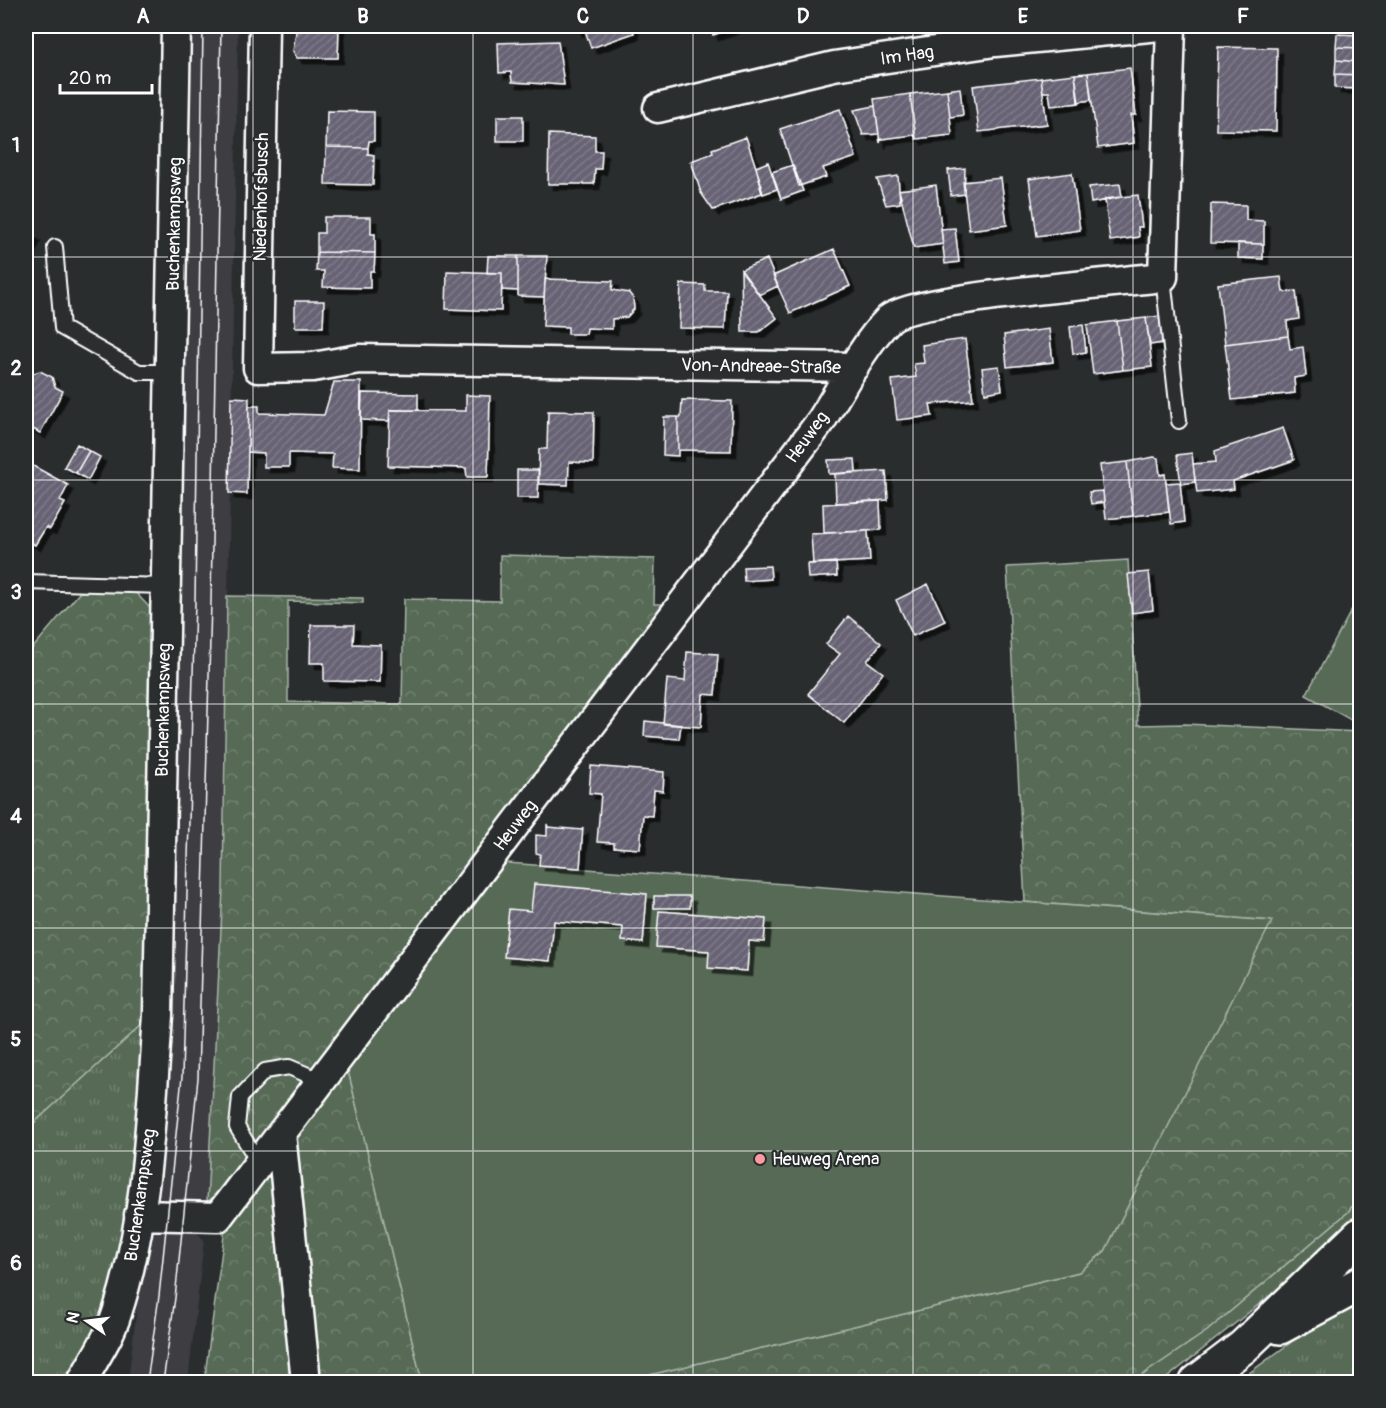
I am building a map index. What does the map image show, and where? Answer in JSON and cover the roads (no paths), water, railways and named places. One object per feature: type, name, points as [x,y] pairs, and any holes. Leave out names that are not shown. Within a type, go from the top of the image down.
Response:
[{"type":"highway","points":[[1197,1383],[1243,1347],[1360,1235]]},
{"type":"highway","points":[[1243,1347],[1360,1284]]},
{"type":"street","name":"Buchenkampsweg","points":[[82,1383],[116,1316],[133,1255],[147,1165],[158,1015],[165,586],[172,372],[176,26]]},
{"type":"street","name":"Niedenhofsbusch","points":[[258,368],[264,26]]},
{"type":"street","name":"Im Hag","points":[[658,108],[834,66],[995,42],[1160,26]]},
{"type":"street","points":[[1163,277],[1171,26]]},
{"type":"street","name":"Von-Andreae-Straße","points":[[258,368],[313,367],[359,359],[854,367],[891,317],[912,308],[1163,277]]},
{"type":"street","name":"Heuweg","points":[[139,1215],[218,1217],[821,421],[854,367]]},
{"type":"street","points":[[281,1134],[306,1383]]},
{"type":"lane","points":[[55,248],[62,328],[139,372],[172,372]]},
{"type":"lane","points":[[1163,277],[1179,421]]},
{"type":"lane","points":[[26,582],[165,586]]},
{"type":"lane","points":[[259,1163],[237,1126],[240,1097],[265,1071],[290,1067],[321,1081]]},
{"type":"tram line","points":[[147,1382],[159,1296],[182,1077],[195,602],[203,26]]},
{"type":"tram line","points":[[163,1382],[175,1298],[198,1078],[211,602],[221,26]]},
{"type":"place","name":"Heuweg Arena","points":[[760,1159]]}]
